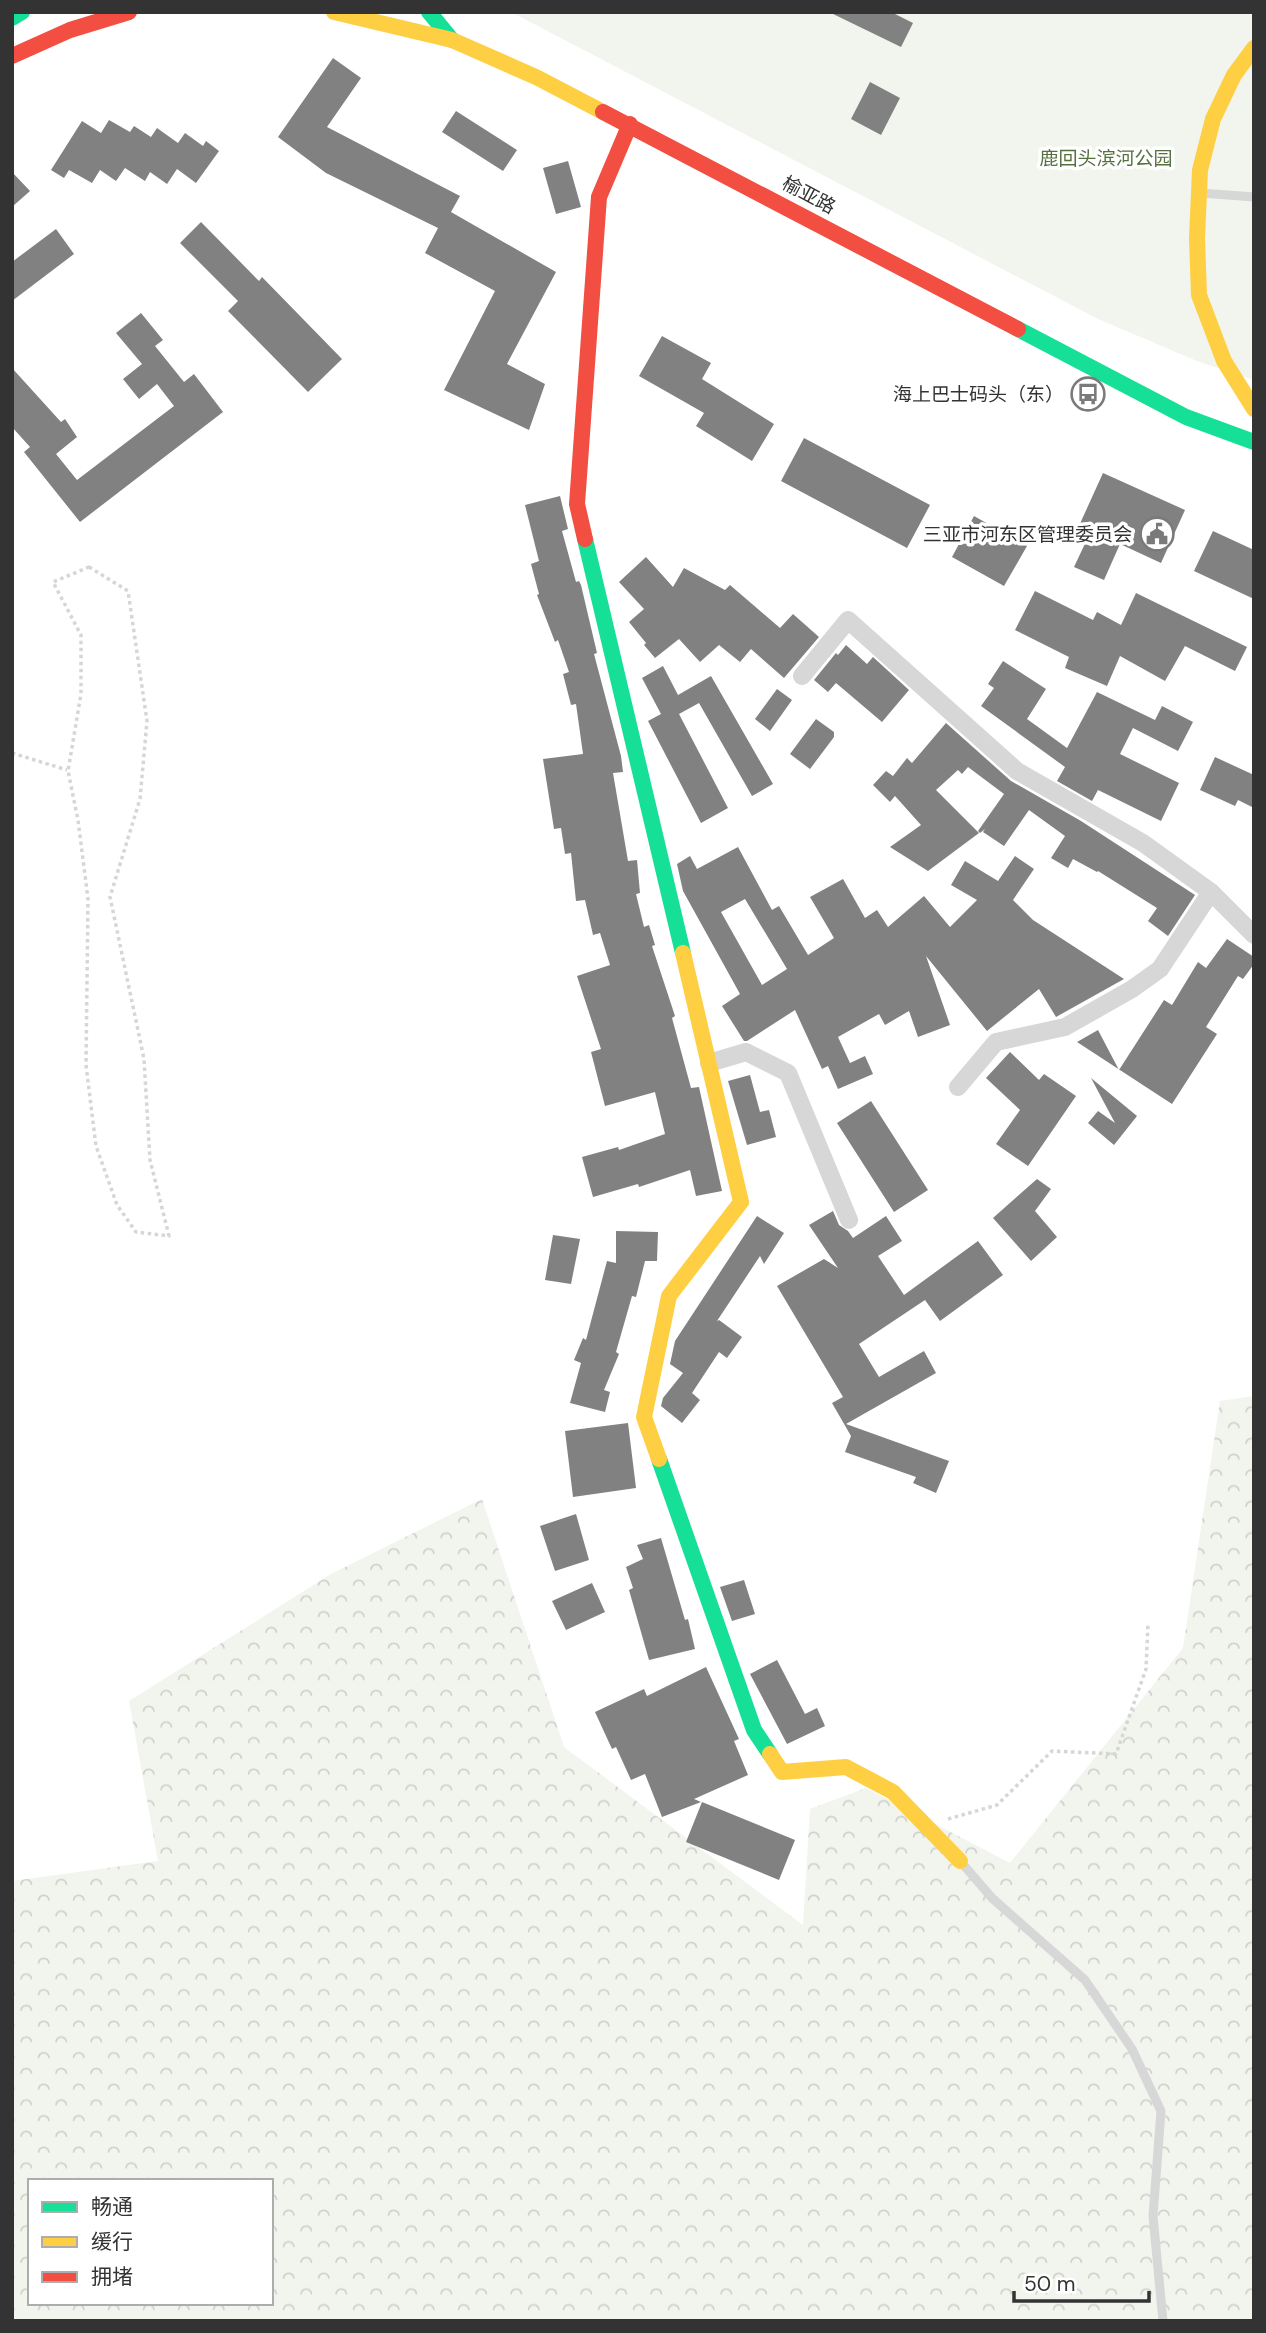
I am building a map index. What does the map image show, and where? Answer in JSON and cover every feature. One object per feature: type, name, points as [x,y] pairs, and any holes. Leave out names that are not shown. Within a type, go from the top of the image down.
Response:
[{"type":"main road","points":[[12,18],[22,12]]},
{"type":"main road","points":[[12,56],[70,30],[129,12]]},
{"type":"main road","name":"榆亚路","points":[[334,12],[452,40],[536,77],[1186,416],[1254,442]]},
{"type":"main road","points":[[429,12],[452,40]]},
{"type":"main road","points":[[1254,48],[1234,75],[1213,119],[1200,170],[1197,238],[1199,296],[1224,361],[1254,409]]},
{"type":"main road","points":[[630,124],[599,197],[577,505],[741,1202],[669,1296],[644,1417],[754,1730],[782,1772],[846,1767],[892,1792],[960,1861]]},
{"type":"street","points":[[802,676],[848,620],[1017,771],[1143,843],[1211,892],[1254,935]]},
{"type":"street","points":[[958,1087],[996,1042],[1065,1027],[1132,989],[1160,969],[1211,892]]},
{"type":"street","points":[[709,1063],[746,1052],[788,1073],[849,1220]]},
{"type":"lane","points":[[1199,192],[1254,197]]},
{"type":"lane","points":[[960,1861],[992,1898],[1085,1980],[1132,2049],[1161,2111],[1153,2216],[1163,2321]]},
{"type":"path","points":[[89,567],[128,591],[146,709],[140,799],[110,897],[144,1059],[150,1160],[169,1236],[136,1232],[117,1205],[96,1146],[86,1065],[88,898],[78,820],[68,771],[81,694],[81,635],[53,582],[89,567]]},
{"type":"path","points":[[12,753],[68,771]]},
{"type":"path","points":[[925,1826],[997,1805],[1052,1751],[1116,1754],[1146,1668],[1149,1623]]},
{"type":"green space","name":"鹿回头滨河公园","points":[[511,12],[1254,12],[1254,380],[1197,361],[1098,319]]},
{"type":"green space","points":[[1254,1396],[1254,2321],[12,2321],[12,1881],[158,1861],[129,1701],[331,1574],[482,1499],[564,1747],[803,1925],[810,1809],[866,1788],[1010,1863],[1183,1648],[1220,1401]]},
{"type":"building","points":[[829,12],[891,12],[913,23],[901,47]]},
{"type":"building","points":[[333,58],[361,78],[327,127],[460,196],[451,212],[556,272],[507,364],[545,384],[529,430],[444,390],[495,291],[425,253],[438,228],[326,173],[278,137]]},
{"type":"building","points":[[870,82],[900,98],[881,135],[851,119]]},
{"type":"building","points":[[456,111],[517,150],[503,171],[442,132]]},
{"type":"building","points":[[109,120],[130,132],[134,126],[151,137],[157,128],[178,143],[185,133],[203,146],[206,141],[219,151],[196,183],[177,169],[167,184],[150,172],[145,181],[125,168],[116,181],[100,170],[92,183],[69,170],[64,178],[51,170],[82,121],[101,133]]},
{"type":"building","points":[[568,161],[581,207],[556,214],[543,168]]},
{"type":"building","points":[[12,172],[30,191],[12,207]]},
{"type":"building","points":[[201,222],[259,281],[262,277],[342,359],[308,392],[228,311],[238,301],[180,243]]},
{"type":"building","points":[[56,229],[74,254],[12,301],[12,262]]},
{"type":"building","points":[[141,313],[163,340],[155,346],[184,382],[194,374],[223,412],[80,522],[24,452],[30,447],[12,427],[12,368],[61,422],[65,419],[77,437],[56,454],[77,480],[174,406],[157,384],[139,399],[123,379],[142,364],[116,333]]},
{"type":"building","points":[[662,336],[711,363],[702,379],[774,424],[752,461],[696,426],[704,413],[639,376]]},
{"type":"building","points":[[804,438],[930,505],[907,548],[781,481]]},
{"type":"building","points":[[1103,473],[1185,510],[1161,563],[1120,544],[1104,580],[1074,567],[1090,533],[1078,528]]},
{"type":"building","points":[[560,496],[568,529],[562,531],[576,582],[579,581],[581,585],[597,653],[594,654],[621,756],[623,772],[613,773],[628,861],[637,860],[640,893],[636,894],[644,927],[649,925],[655,945],[652,946],[675,1016],[672,1018],[691,1088],[699,1087],[722,1191],[696,1196],[690,1170],[639,1187],[638,1184],[593,1197],[582,1157],[618,1147],[619,1150],[665,1134],[655,1092],[605,1106],[591,1052],[601,1049],[577,976],[610,965],[600,933],[593,935],[585,900],[576,901],[571,853],[565,854],[561,828],[554,829],[543,759],[583,754],[576,704],[571,705],[563,674],[569,672],[558,640],[555,642],[537,595],[539,594],[531,564],[539,561],[525,505]]},
{"type":"building","points":[[974,516],[1027,546],[1004,586],[952,557]]},
{"type":"building","points":[[1213,531],[1254,550],[1254,599],[1194,571]]},
{"type":"building","points":[[646,557],[673,587],[684,568],[725,590],[730,585],[780,628],[793,614],[819,637],[784,678],[751,649],[740,662],[719,645],[700,662],[679,639],[655,658],[629,622],[644,609],[619,582]]},
{"type":"building","points":[[1035,591],[1093,620],[1097,612],[1121,625],[1136,593],[1247,647],[1235,671],[1185,646],[1165,681],[1120,656],[1107,686],[1065,668],[1069,657],[1015,630]]},
{"type":"building","points":[[846,645],[867,664],[873,657],[909,690],[882,722],[836,683],[828,692],[814,680]]},
{"type":"building","points":[[1003,661],[1046,689],[1027,719],[1067,748],[1097,692],[1155,720],[1162,706],[1193,722],[1178,751],[1133,728],[1120,754],[1179,783],[1161,821],[1098,790],[1092,801],[1057,781],[1065,767],[981,706],[994,688],[988,684]]},
{"type":"building","points":[[663,666],[678,695],[711,676],[773,784],[752,796],[699,703],[679,714],[728,808],[701,823],[648,721],[661,714],[642,678]]},
{"type":"building","points":[[777,689],[792,700],[770,731],[755,719]]},
{"type":"building","points":[[816,719],[834,732],[834,737],[810,769],[790,754]]},
{"type":"building","points":[[946,723],[1011,781],[1081,821],[1195,895],[1168,936],[1148,921],[1157,908],[1098,871],[1073,859],[1068,868],[1051,858],[1065,836],[1029,810],[1004,846],[983,832],[985,829],[980,833],[978,831],[1004,794],[968,767],[962,774],[958,770],[936,790],[979,833],[928,871],[890,847],[921,825],[895,796],[890,802],[873,785],[886,771],[893,776],[907,758],[912,763]]},
{"type":"building","points":[[1215,757],[1254,775],[1254,808],[1238,800],[1235,806],[1200,790]]},
{"type":"building","points":[[738,847],[772,910],[779,906],[808,955],[834,938],[810,897],[843,879],[865,918],[877,910],[888,927],[924,896],[950,927],[977,900],[951,885],[965,861],[998,881],[1015,856],[1034,869],[1013,900],[1033,920],[1124,979],[1056,1017],[1039,989],[987,1031],[926,956],[950,1025],[918,1037],[909,1011],[885,1025],[879,1014],[838,1037],[850,1063],[865,1056],[873,1074],[838,1089],[828,1066],[822,1069],[795,1010],[744,1041],[722,1006],[740,994],[683,891],[677,864],[690,856],[697,869]],"holes":[[[745,899],[787,969],[762,985],[721,912]]]},
{"type":"building","points":[[1227,939],[1254,957],[1254,964],[1243,979],[1238,976],[1206,1027],[1217,1034],[1172,1104],[1119,1070],[1164,1000],[1172,1005],[1198,962],[1206,968]]},
{"type":"building","points":[[1098,1030],[1119,1069],[1077,1042]]},
{"type":"building","points":[[1010,1052],[1039,1080],[1044,1074],[1076,1096],[1028,1166],[996,1144],[1020,1110],[986,1078]]},
{"type":"building","points":[[750,1075],[760,1112],[769,1110],[776,1137],[747,1145],[728,1081]]},
{"type":"building","points":[[1091,1078],[1137,1116],[1114,1145],[1088,1123],[1098,1111],[1115,1123]]},
{"type":"building","points":[[871,1101],[928,1190],[894,1212],[837,1123]]},
{"type":"building","points":[[1037,1179],[1051,1189],[1035,1211],[1057,1237],[1031,1261],[993,1218]]},
{"type":"building","points":[[833,1211],[839,1225],[853,1238],[886,1216],[902,1241],[878,1256],[904,1295],[978,1241],[1003,1275],[940,1321],[925,1300],[859,1344],[879,1377],[924,1351],[936,1373],[846,1424],[949,1461],[936,1493],[913,1483],[916,1477],[845,1452],[851,1436],[832,1403],[843,1397],[777,1286],[824,1259],[838,1268],[809,1225]]},
{"type":"building","points":[[757,1216],[784,1233],[764,1264],[760,1256],[717,1321],[742,1337],[727,1358],[719,1352],[692,1393],[700,1400],[682,1423],[661,1406],[663,1398],[683,1373],[670,1364],[675,1341]]},
{"type":"building","points":[[616,1231],[658,1232],[657,1261],[645,1261],[636,1297],[632,1296],[616,1352],[619,1354],[604,1390],[610,1392],[605,1412],[570,1403],[581,1363],[574,1360],[583,1338],[586,1340],[607,1261],[616,1263]]},
{"type":"building","points":[[553,1235],[580,1239],[571,1284],[545,1280]]},
{"type":"building","points":[[628,1423],[636,1488],[573,1497],[565,1431]]},
{"type":"building","points":[[576,1514],[589,1560],[555,1571],[540,1526]]},
{"type":"building","points":[[661,1538],[695,1649],[649,1660],[629,1590],[633,1588],[626,1567],[643,1559],[637,1545]]},
{"type":"building","points":[[744,1580],[755,1614],[732,1621],[720,1587]]},
{"type":"building","points":[[592,1583],[605,1612],[566,1630],[552,1601]]},
{"type":"building","points":[[777,1660],[805,1714],[817,1708],[825,1726],[787,1744],[750,1674]]},
{"type":"building","points":[[706,1667],[739,1739],[734,1741],[748,1775],[694,1799],[701,1802],[662,1817],[645,1774],[631,1780],[616,1747],[612,1749],[595,1712],[644,1689],[647,1696]]},
{"type":"building","points":[[702,1802],[795,1840],[779,1880],[686,1842]]},
{"type":"traffic: fast","points":[[12,18],[22,12]]},
{"type":"traffic: fast","points":[[429,12],[452,40]]},
{"type":"traffic: fast","points":[[1018,329],[1186,417],[1254,442]]},
{"type":"traffic: fast","points":[[585,539],[683,953]]},
{"type":"traffic: fast","points":[[659,1459],[754,1730],[770,1754]]},
{"type":"traffic: slow","points":[[334,12],[452,40],[536,77],[603,112]]},
{"type":"traffic: slow","points":[[1254,48],[1234,75],[1213,119],[1200,170],[1197,238],[1199,295],[1224,361],[1254,409]]},
{"type":"traffic: slow","points":[[659,1459],[644,1417],[669,1296],[741,1202],[683,953]]},
{"type":"traffic: slow","points":[[770,1754],[782,1772],[846,1767],[893,1792],[960,1861]]},
{"type":"traffic: jam","points":[[12,56],[70,30],[129,12]]},
{"type":"traffic: jam","points":[[603,112],[1018,329]]},
{"type":"traffic: jam","points":[[585,539],[577,504],[599,197],[630,124]]},
{"type":"place","name":"海上巴士码头（东）","points":[[1088,394]]},
{"type":"place","name":"三亚市河东区管理委员会","points":[[1157,534]]}]
